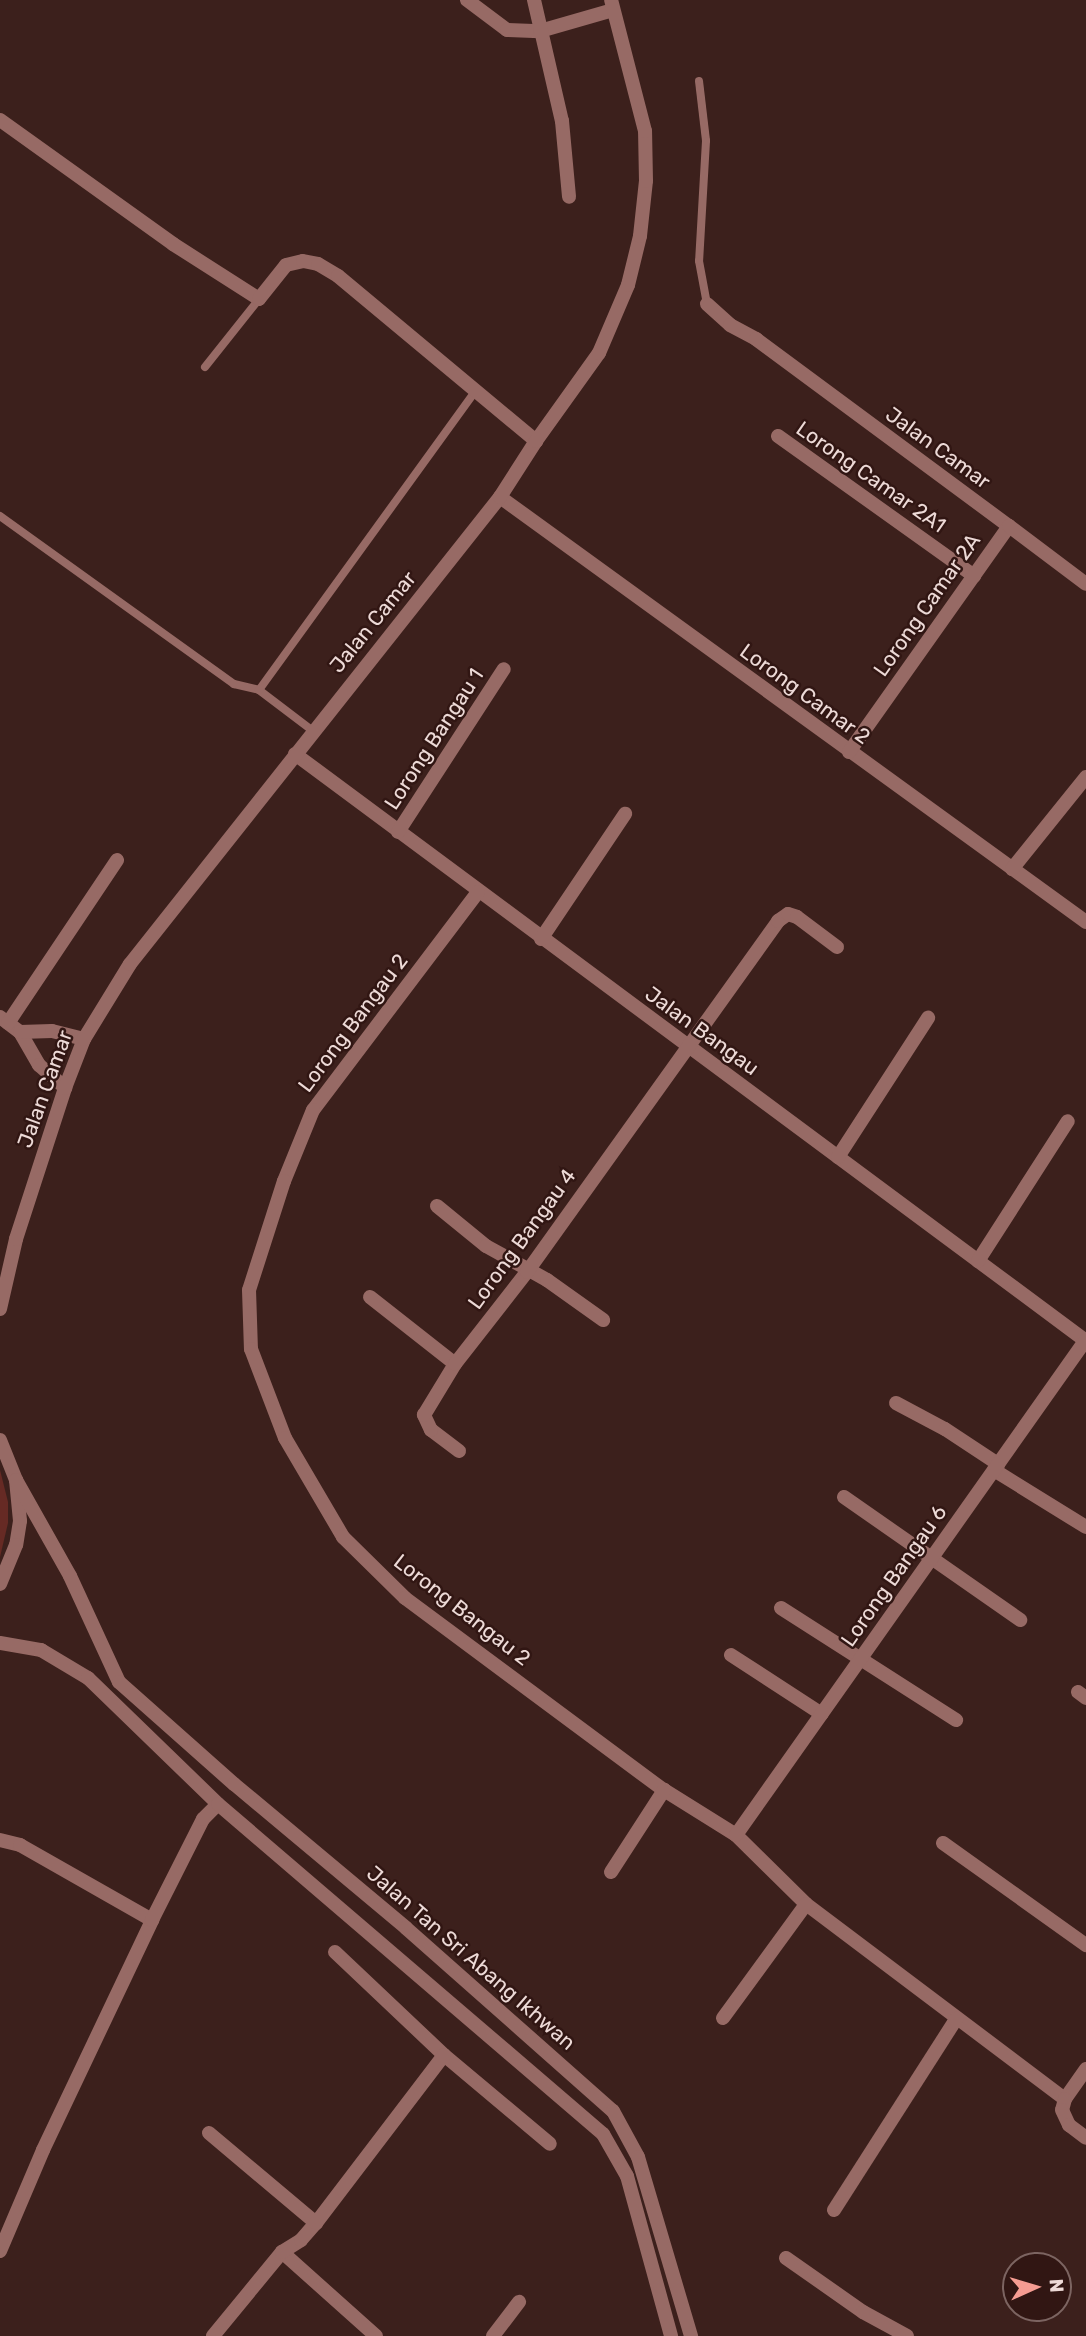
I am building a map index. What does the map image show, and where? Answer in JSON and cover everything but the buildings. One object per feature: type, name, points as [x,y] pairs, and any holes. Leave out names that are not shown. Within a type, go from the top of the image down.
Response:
[{"type":"street","points":[[467,0],[506,30],[540,31],[612,5]]},
{"type":"street","points":[[534,0],[562,121],[569,197]]},
{"type":"street","name":"Jalan Camar","points":[[0,1309],[16,1239],[65,1088],[84,1039],[130,964],[500,497],[599,353],[628,285],[640,236],[646,181],[645,131],[629,60],[612,5]]},
{"type":"street","points":[[0,120],[173,244],[259,299],[286,265],[303,261],[318,264],[338,276],[536,441]]},
{"type":"street","name":"Jalan Camar","points":[[708,304],[730,326],[756,339],[1009,526]]},
{"type":"street","name":"Lorong Camar 2A1","points":[[778,436],[974,576]]},
{"type":"street","name":"Lorong Camar 2","points":[[500,497],[1086,922]]},
{"type":"street","name":"Lorong Camar 2A","points":[[849,752],[1009,526],[1086,584]]},
{"type":"street","name":"Lorong Bangau 1","points":[[398,832],[505,669]]},
{"type":"street","name":"Jalan Bangau","points":[[295,754],[1086,1341]]},
{"type":"street","points":[[1012,869],[1086,777]]},
{"type":"street","points":[[541,939],[625,814]]},
{"type":"street","points":[[65,1088],[39,1065],[20,1032],[4,1020],[117,860]]},
{"type":"street","name":"Lorong Bangau 2","points":[[478,891],[313,1110],[284,1181],[249,1290],[251,1349],[285,1437],[343,1538],[405,1598],[664,1790],[736,1835],[806,1904],[1065,2099]]},
{"type":"street","name":"Lorong Bangau 4","points":[[460,1451],[431,1430],[424,1415],[455,1364],[527,1272],[778,921],[788,914],[797,917],[837,947]]},
{"type":"street","points":[[838,1157],[928,1017]]},
{"type":"street","points":[[20,1032],[52,1031],[84,1039]]},
{"type":"street","points":[[978,1261],[1068,1121]]},
{"type":"street","points":[[437,1206],[486,1246],[527,1272],[547,1280],[603,1320]]},
{"type":"street","name":"Jalan Camar","points":[[0,1255],[16,1239]]},
{"type":"street","points":[[370,1297],[455,1364]]},
{"type":"street","name":"Lorong Bangau 6","points":[[736,1835],[1086,1341]]},
{"type":"street","points":[[896,1403],[945,1429],[1086,1527]]},
{"type":"street","points":[[0,1440],[16,1480],[20,1521],[16,1545],[0,1584]]},
{"type":"street","name":"Jalan Tan Sri Abang Ikhwan","points":[[16,1480],[70,1576],[119,1682],[613,2111],[638,2157],[691,2336]]},
{"type":"street","points":[[844,1497],[1020,1620]]},
{"type":"street","points":[[781,1608],[956,1720]]},
{"type":"street","points":[[0,1643],[41,1650],[88,1678],[218,1804],[603,2134],[627,2176],[671,2336]]},
{"type":"street","points":[[731,1655],[822,1714]]},
{"type":"street","points":[[611,1872],[664,1790]]},
{"type":"street","points":[[0,2251],[43,2150],[152,1920],[203,1819],[218,1804]]},
{"type":"street","points":[[0,1840],[20,1845],[152,1920]]},
{"type":"street","points":[[943,1843],[1086,1945]]},
{"type":"street","points":[[723,2018],[806,1904]]},
{"type":"street","points":[[335,1952],[444,2055],[550,2144]]},
{"type":"street","points":[[834,2210],[956,2019]]},
{"type":"street","points":[[213,2336],[282,2252],[301,2240],[316,2223],[444,2055]]},
{"type":"street","points":[[1086,2069],[1065,2099],[1062,2110],[1069,2125],[1086,2138]]},
{"type":"street","points":[[209,2133],[316,2223]]},
{"type":"street","points":[[282,2252],[376,2336]]},
{"type":"street","points":[[786,2258],[863,2312],[907,2336]]},
{"type":"street","points":[[493,2336],[519,2302]]},
{"type":"lane","points":[[699,81],[706,141],[699,261],[708,304]]},
{"type":"lane","points":[[205,367],[259,299]]},
{"type":"lane","points":[[259,690],[475,392]]},
{"type":"lane","points":[[0,516],[233,684],[259,690],[313,731]]},
{"type":"shaded area","points":[[0,1470],[8,1502],[8,1523],[0,1557]]}]
